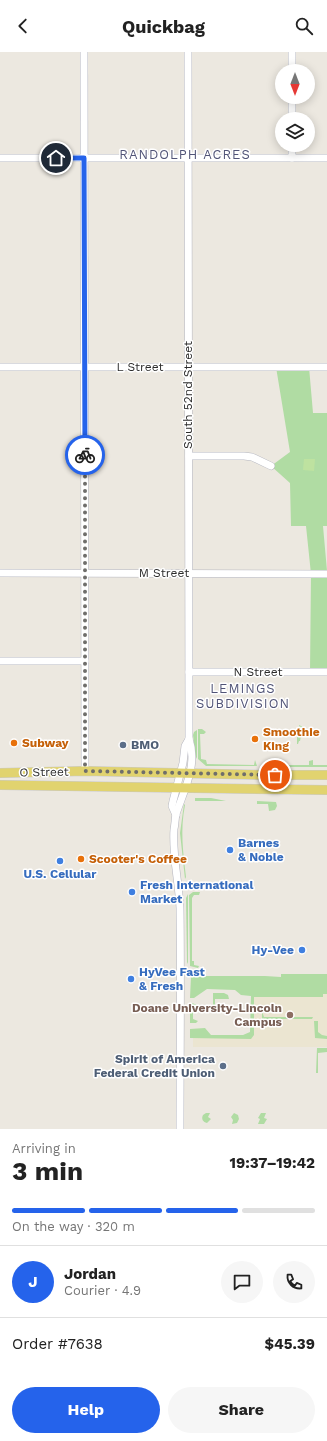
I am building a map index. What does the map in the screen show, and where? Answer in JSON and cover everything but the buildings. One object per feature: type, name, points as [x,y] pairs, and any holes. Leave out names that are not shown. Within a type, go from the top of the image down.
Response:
[{"type":"main road","name":"O Street","points":[[0,772],[85,771],[190,774],[327,775]]},
{"type":"main road","name":"O Street","points":[[0,785],[180,789],[327,789]]},
{"type":"street","points":[[84,52],[85,771]]},
{"type":"street","name":"South 52nd Street","points":[[180,789],[190,774],[192,753],[189,739],[188,52]]},
{"type":"street","points":[[292,52],[292,64]]},
{"type":"street","points":[[292,152],[292,158]]},
{"type":"street","points":[[0,158],[327,158]]},
{"type":"street","name":"L Street","points":[[0,367],[327,367]]},
{"type":"street","points":[[189,456],[244,456],[252,457],[271,466]]},
{"type":"street","name":"M Street","points":[[0,573],[327,574]]},
{"type":"street","points":[[0,661],[85,661]]},
{"type":"street","name":"N Street","points":[[189,672],[327,672]]},
{"type":"street","name":"South 52nd Street","points":[[180,789],[180,773],[189,739]]},
{"type":"street","points":[[180,789],[172,806],[176,815],[174,839],[180,900],[180,1129]]},
{"type":"shaded area","name":"Doane University-Lincoln Campus","points":[[253,990],[327,991],[327,1047],[193,1047],[193,1038],[252,1038]]},
{"type":"green space","points":[[276,367],[309,367],[313,413],[327,413],[327,526],[323,526],[327,571],[327,672],[310,672],[311,574],[306,526],[291,526],[290,483],[271,466],[290,452]]},
{"type":"green space","points":[[304,459],[315,459],[314,471],[303,470]]},
{"type":"green space","points":[[299,725],[303,727],[303,735],[297,744],[297,729],[299,729]]},
{"type":"green space","points":[[198,729],[202,729],[206,732],[204,734],[200,734],[201,759],[206,760],[207,764],[254,765],[255,760],[257,766],[206,766],[198,759]]},
{"type":"green space","points":[[197,730],[197,757],[196,759],[193,735]]},
{"type":"green space","points":[[269,760],[269,765],[309,765],[309,761],[313,760],[313,765],[327,765],[327,767],[267,767],[266,762]]},
{"type":"green space","points":[[195,798],[211,798],[226,801],[195,801]]},
{"type":"green space","points":[[257,801],[276,802],[277,806],[275,810],[269,811],[268,804],[257,804]]},
{"type":"green space","points":[[184,804],[182,832],[185,879],[180,833]]},
{"type":"green space","points":[[193,892],[200,892],[199,895],[194,895],[192,898],[192,961],[194,961],[194,965],[199,966],[198,968],[190,966],[189,895]]},
{"type":"green space","points":[[188,894],[188,964],[186,898]]},
{"type":"green space","points":[[281,974],[327,974],[327,994],[323,994],[323,997],[254,997],[254,1035],[251,1039],[190,1038],[190,1029],[205,1028],[211,1035],[243,1035],[250,1032],[251,996],[241,995],[235,990],[207,989],[194,998],[190,998],[191,976],[281,977]]},
{"type":"green space","points":[[213,993],[224,993],[228,995],[229,999],[215,999],[215,1008],[213,1008]]},
{"type":"green space","points":[[192,1003],[197,1005],[193,1005],[193,1019],[198,1021],[196,1023],[190,1023],[190,1004]]},
{"type":"green space","points":[[262,1011],[264,1017],[313,1017],[312,1019],[264,1019],[262,1027]]},
{"type":"green space","points":[[314,1021],[318,1021],[318,1032],[327,1036],[327,1039],[315,1038]]},
{"type":"green space","points":[[317,1048],[327,1048],[327,1052],[318,1053],[318,1073],[316,1073]]},
{"type":"green space","points":[[206,1113],[210,1113],[208,1117],[211,1119],[207,1123],[202,1119],[202,1116]]},
{"type":"green space","points":[[234,1113],[238,1115],[239,1119],[237,1123],[232,1124],[233,1120],[231,1117]]},
{"type":"green space","points":[[261,1113],[266,1113],[264,1118],[267,1119],[264,1124],[258,1124],[260,1119],[258,1118]]},
{"type":"way so far","points":[[85,455],[85,771],[275,775]]},
{"type":"place","name":"Smoothie King","points":[[255,739]]},
{"type":"place","name":"Subway","points":[[14,743]]},
{"type":"place","name":"BMO","points":[[123,745]]},
{"type":"place","name":"Barnes & Noble","points":[[230,850]]},
{"type":"place","name":"Scooter's Coffee","points":[[81,859]]},
{"type":"place","name":"U.S. Cellular","points":[[60,861]]},
{"type":"place","name":"Fresh International Market","points":[[132,892]]},
{"type":"place","name":"Hy-Vee","points":[[302,950]]},
{"type":"place","name":"HyVee Fast & Fresh","points":[[131,979]]},
{"type":"place","name":"Doane University-Lincoln Campus","points":[[290,1015]]},
{"type":"place","name":"Spirit of America Federal Credit Union","points":[[223,1066]]},
{"type":"district","name":"RANDOLPH ACRES","points":[[185,154]]},
{"type":"district","name":"LEMINGS SUBDIVISION","points":[[243,696]]},
{"type":"route","points":[[56,158],[84,158],[85,455]]}]
